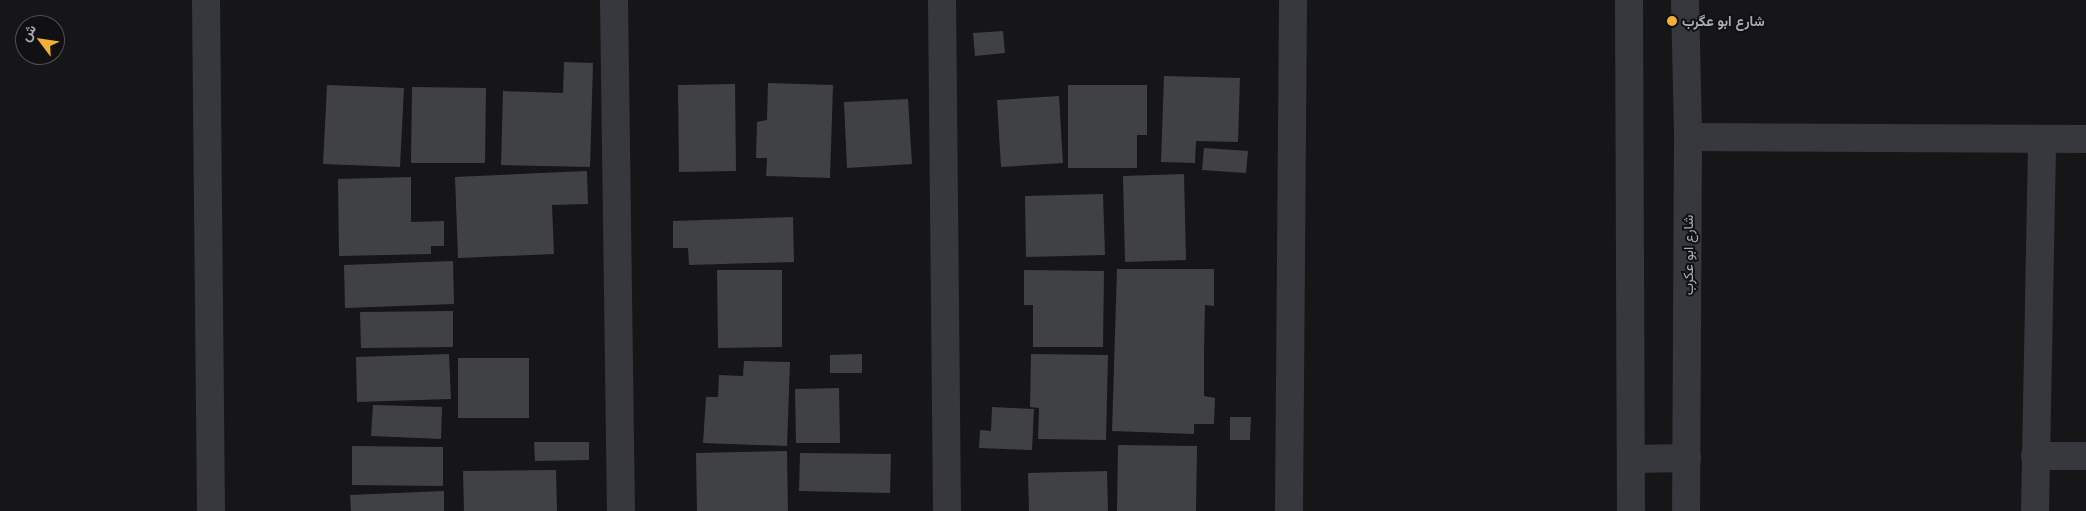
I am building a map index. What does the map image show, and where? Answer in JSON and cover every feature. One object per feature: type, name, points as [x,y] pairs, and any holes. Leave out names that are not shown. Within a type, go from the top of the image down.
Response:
[{"type":"street","points":[[206,0],[210,511]]},
{"type":"street","points":[[614,0],[621,511]]},
{"type":"street","points":[[942,0],[947,511]]},
{"type":"street","points":[[1289,511],[1293,0]]},
{"type":"street","points":[[1629,0],[1631,511]]},
{"type":"street","name":"شارع ابو عكرب","points":[[1685,0],[1688,137],[1686,511]]},
{"type":"street","points":[[1688,137],[2086,139]]},
{"type":"street","points":[[2035,511],[2034,456],[2042,139]]},
{"type":"street","points":[[2034,456],[2086,456]]},
{"type":"street","points":[[1631,459],[1687,458]]},
{"type":"building","points":[[1003,31],[1005,53],[975,56],[973,33]]},
{"type":"building","points":[[564,62],[593,63],[590,167],[501,165],[503,91],[563,93]]},
{"type":"building","points":[[1164,76],[1240,78],[1238,142],[1196,141],[1195,163],[1161,162]]},
{"type":"building","points":[[768,83],[833,85],[830,178],[766,176],[767,158],[756,158],[757,122],[767,120]]},
{"type":"building","points":[[735,84],[736,171],[679,172],[678,85]]},
{"type":"building","points":[[327,85],[404,88],[400,167],[323,164]]},
{"type":"building","points":[[1068,85],[1147,85],[1147,135],[1137,135],[1137,168],[1068,168]]},
{"type":"building","points":[[412,87],[486,88],[485,163],[411,163]]},
{"type":"building","points":[[1059,96],[1063,163],[1001,167],[997,100]]},
{"type":"building","points":[[908,99],[912,164],[847,168],[844,102]]},
{"type":"building","points":[[1204,148],[1248,151],[1246,173],[1202,170]]},
{"type":"building","points":[[587,171],[588,204],[552,205],[554,254],[458,258],[455,177]]},
{"type":"building","points":[[1184,174],[1186,260],[1125,262],[1123,176]]},
{"type":"building","points":[[411,177],[411,222],[444,221],[444,246],[431,246],[431,254],[339,256],[338,179]]},
{"type":"building","points":[[1103,194],[1105,255],[1026,257],[1025,196]]},
{"type":"building","points":[[793,217],[794,262],[689,265],[688,248],[673,248],[673,221]]},
{"type":"building","points":[[453,261],[454,304],[345,308],[344,265]]},
{"type":"building","points":[[1117,269],[1214,269],[1214,306],[1205,305],[1204,396],[1215,398],[1214,424],[1194,424],[1194,434],[1112,431]]},
{"type":"building","points":[[717,270],[782,270],[782,347],[718,348]]},
{"type":"building","points":[[1024,270],[1104,271],[1103,347],[1033,347],[1033,305],[1024,305]]},
{"type":"building","points":[[453,311],[453,347],[361,348],[360,312]]},
{"type":"building","points":[[449,354],[451,399],[357,402],[356,357]]},
{"type":"building","points":[[862,354],[862,373],[830,373],[830,355]]},
{"type":"building","points":[[1031,354],[1108,355],[1106,440],[1038,439],[1039,408],[1030,407]]},
{"type":"building","points":[[458,358],[529,358],[529,418],[458,418]]},
{"type":"building","points":[[744,361],[790,362],[787,446],[703,443],[706,397],[718,397],[719,375],[743,376]]},
{"type":"building","points":[[839,388],[840,443],[796,443],[795,389]]},
{"type":"building","points":[[373,405],[442,407],[441,439],[371,436]]},
{"type":"building","points":[[992,407],[1034,409],[1032,450],[979,448],[980,430],[991,431]]},
{"type":"building","points":[[1230,417],[1251,417],[1250,440],[1230,440]]},
{"type":"building","points":[[534,442],[589,442],[589,460],[535,461]]},
{"type":"building","points":[[1118,445],[1197,446],[1196,511],[1117,511]]},
{"type":"building","points":[[352,446],[443,447],[443,486],[352,485]]},
{"type":"building","points":[[787,451],[788,511],[697,511],[696,453]]},
{"type":"building","points":[[800,453],[891,454],[890,493],[799,491]]},
{"type":"building","points":[[556,470],[557,511],[464,511],[463,471]]},
{"type":"building","points":[[1107,471],[1108,511],[1029,511],[1028,473]]},
{"type":"building","points":[[444,491],[444,511],[351,511],[350,495]]},
{"type":"place","name":"شارع ابو عگرب","points":[[1672,21]]}]
